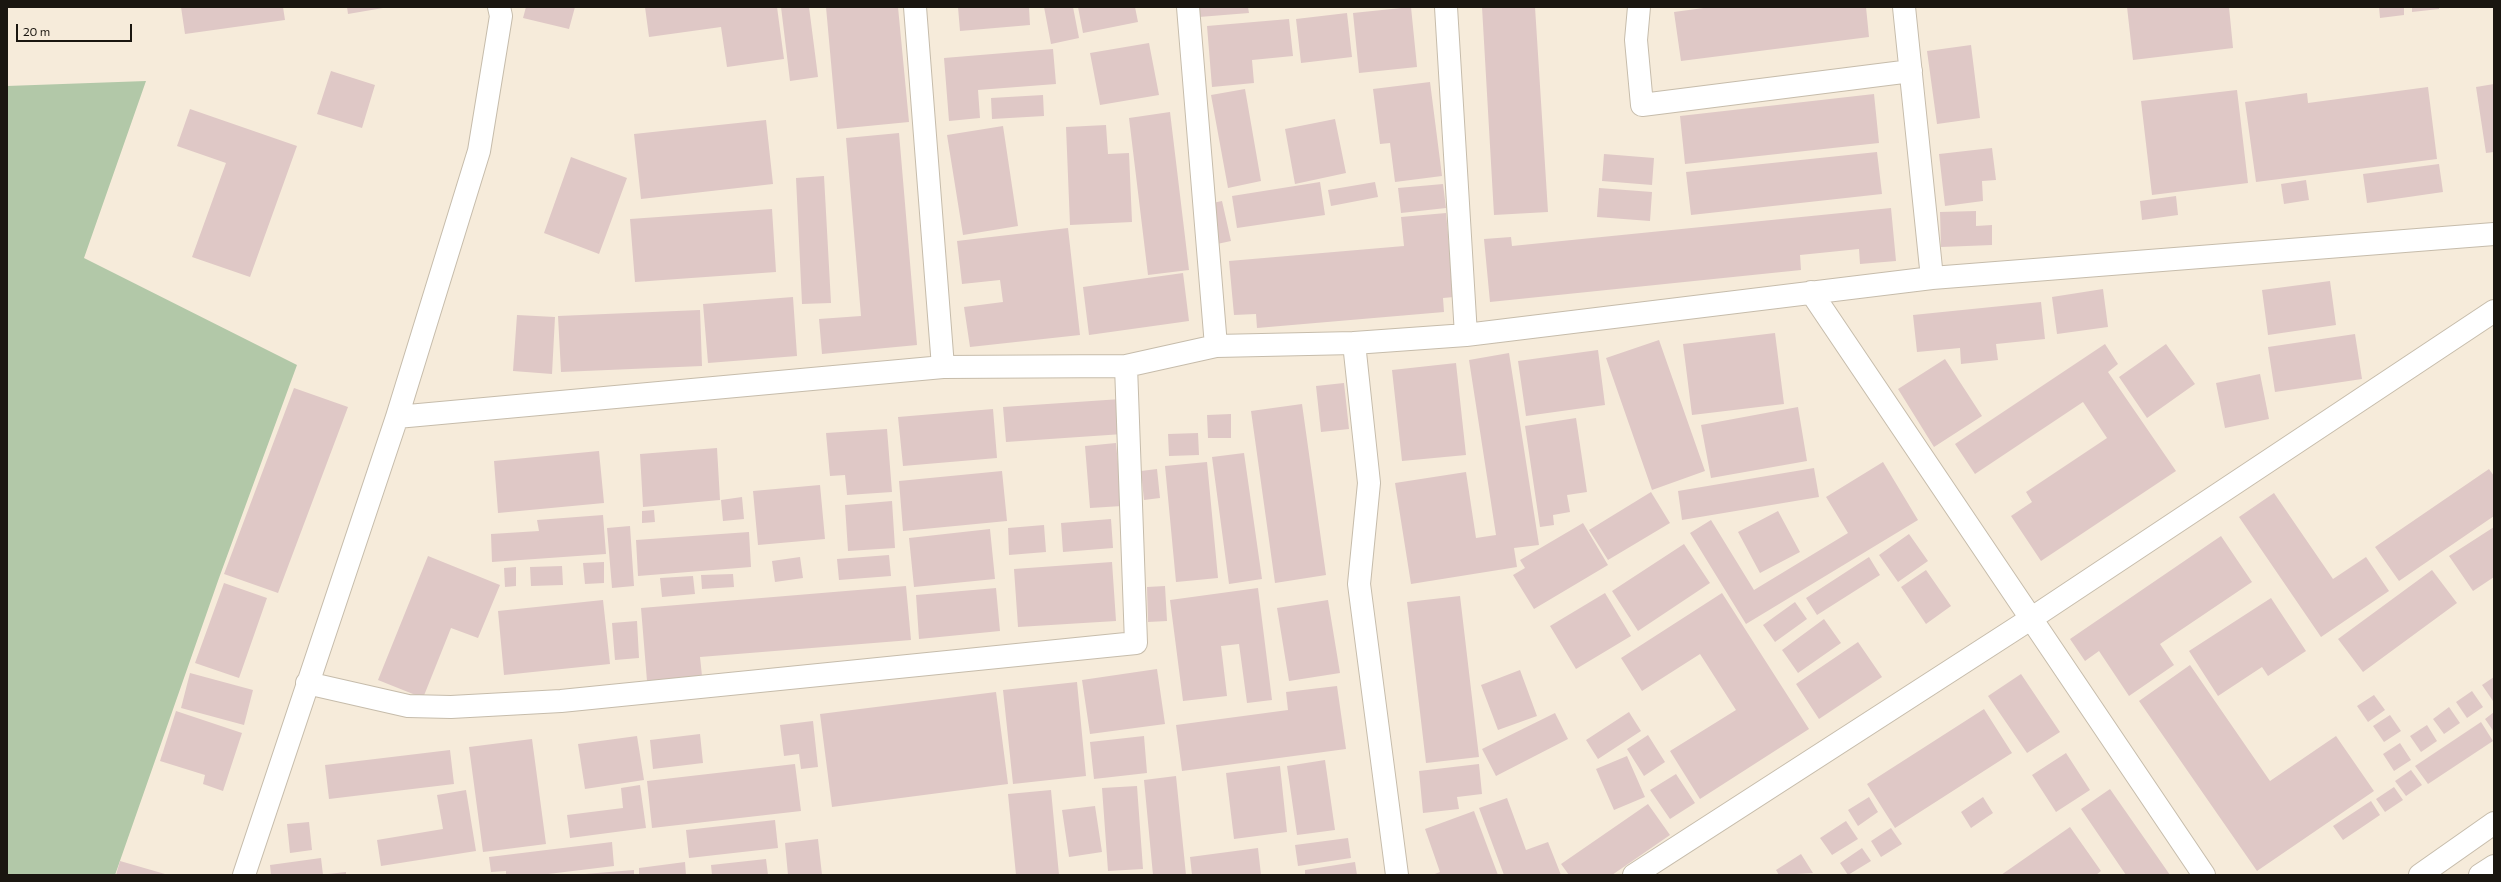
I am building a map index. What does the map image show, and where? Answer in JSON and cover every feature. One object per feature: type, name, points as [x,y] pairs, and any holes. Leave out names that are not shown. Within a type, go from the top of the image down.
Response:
[{"type":"street","points":[[244,875],[306,683],[397,417],[479,151],[501,16],[499,7]]},
{"type":"street","points":[[915,7],[943,367]]},
{"type":"street","points":[[1188,7],[1216,346]]},
{"type":"street","points":[[1446,7],[1466,335]]},
{"type":"street","points":[[1639,7],[1636,40],[1642,105],[1911,71]]},
{"type":"street","points":[[1904,7],[1932,278]]},
{"type":"street","points":[[397,417],[943,367],[1126,366],[1216,346],[1354,343],[1466,335],[1932,278],[2494,234]]},
{"type":"street","points":[[1811,292],[2204,875]]},
{"type":"street","points":[[1634,875],[2032,618],[2494,311]]},
{"type":"street","points":[[1354,343],[1369,483],[1359,584],[1397,875]]},
{"type":"street","points":[[306,683],[408,706],[451,707],[561,701],[1136,643],[1126,366]]},
{"type":"street","points":[[2420,875],[2494,823]]},
{"type":"street","points":[[2480,875],[2494,866]]},
{"type":"green space","points":[[146,81],[84,258],[297,365],[219,578],[115,875],[7,875],[7,86]]},
{"type":"building","points":[[181,7],[283,7],[285,20],[185,34]]},
{"type":"building","points":[[347,7],[383,7],[383,8],[348,14]]},
{"type":"building","points":[[526,7],[575,7],[569,29],[523,18]]},
{"type":"building","points":[[645,7],[777,7],[784,59],[727,67],[721,27],[649,37]]},
{"type":"building","points":[[781,7],[809,7],[818,77],[790,81]]},
{"type":"building","points":[[826,7],[898,7],[909,122],[837,129]]},
{"type":"building","points":[[958,7],[1029,7],[1030,25],[960,31]]},
{"type":"building","points":[[1044,7],[1073,7],[1079,38],[1051,44]]},
{"type":"building","points":[[1078,7],[1135,7],[1138,22],[1083,33]]},
{"type":"building","points":[[1198,7],[1248,7],[1249,13],[1199,17]]},
{"type":"building","points":[[1411,7],[1417,67],[1359,73],[1353,13]]},
{"type":"building","points":[[1482,7],[1535,7],[1548,212],[1494,215]]},
{"type":"building","points":[[1711,7],[1866,7],[1869,37],[1681,61],[1674,12]]},
{"type":"building","points":[[2127,7],[2229,7],[2233,48],[2133,60]]},
{"type":"building","points":[[2379,7],[2404,7],[2404,15],[2380,18]]},
{"type":"building","points":[[2412,7],[2439,7],[2439,9],[2412,12]]},
{"type":"building","points":[[1347,13],[1352,57],[1301,63],[1296,19]]},
{"type":"building","points":[[1289,19],[1293,56],[1252,60],[1254,83],[1212,87],[1207,26]]},
{"type":"building","points":[[1149,43],[1159,95],[1100,105],[1090,53]]},
{"type":"building","points":[[1971,45],[1980,118],[1937,124],[1927,51]]},
{"type":"building","points":[[1053,49],[1056,84],[978,90],[980,118],[949,121],[944,58]]},
{"type":"building","points":[[331,71],[375,85],[362,128],[317,114]]},
{"type":"building","points":[[1430,82],[1442,176],[1395,182],[1390,143],[1380,144],[1373,89]]},
{"type":"building","points":[[2494,84],[2494,152],[2486,153],[2476,87]]},
{"type":"building","points":[[2428,87],[2437,159],[2256,182],[2245,102],[2307,93],[2308,103]]},
{"type":"building","points":[[1245,89],[1261,181],[1228,188],[1211,95]]},
{"type":"building","points":[[2237,90],[2248,183],[2152,195],[2141,101]]},
{"type":"building","points":[[1874,94],[1879,143],[1685,164],[1680,116]]},
{"type":"building","points":[[1043,95],[1044,116],[992,119],[991,98]]},
{"type":"building","points":[[190,109],[297,146],[250,277],[192,257],[226,163],[177,146]]},
{"type":"building","points":[[1170,112],[1189,270],[1148,275],[1129,118]]},
{"type":"building","points":[[1335,119],[1346,173],[1295,184],[1285,129]]},
{"type":"building","points":[[766,120],[773,184],[641,199],[634,134]]},
{"type":"building","points":[[1106,125],[1108,154],[1129,153],[1132,222],[1070,225],[1066,127]]},
{"type":"building","points":[[1003,126],[1018,226],[963,235],[947,135]]},
{"type":"building","points":[[899,133],[917,345],[822,354],[819,319],[861,316],[846,138]]},
{"type":"building","points":[[1992,148],[1996,180],[1982,181],[1983,201],[1945,206],[1939,154]]},
{"type":"building","points":[[1877,152],[1882,194],[1691,215],[1686,172]]},
{"type":"building","points":[[1604,154],[1654,158],[1652,185],[1602,181]]},
{"type":"building","points":[[571,157],[627,178],[599,254],[544,233]]},
{"type":"building","points":[[2439,164],[2443,192],[2367,203],[2363,174]]},
{"type":"building","points":[[824,176],[831,303],[802,304],[796,178]]},
{"type":"building","points":[[2306,180],[2309,200],[2284,204],[2281,184]]},
{"type":"building","points":[[1320,182],[1325,215],[1237,228],[1232,196]]},
{"type":"building","points":[[1375,182],[1378,197],[1331,206],[1328,190]]},
{"type":"building","points":[[1443,184],[1446,208],[1401,213],[1398,188]]},
{"type":"building","points":[[1599,188],[1652,192],[1650,221],[1597,217]]},
{"type":"building","points":[[2176,196],[2178,215],[2142,220],[2140,201]]},
{"type":"building","points":[[1222,201],[1231,241],[1217,244],[1208,204]]},
{"type":"building","points":[[1891,208],[1896,261],[1860,264],[1859,249],[1800,255],[1801,270],[1490,302],[1484,239],[1511,237],[1512,246]]},
{"type":"building","points":[[772,209],[776,272],[635,282],[630,219]]},
{"type":"building","points":[[1976,211],[1976,226],[1992,225],[1992,245],[1941,247],[1940,212]]},
{"type":"building","points":[[1446,213],[1454,297],[1443,298],[1444,312],[1257,328],[1256,314],[1234,315],[1229,261],[1404,246],[1401,217]]},
{"type":"building","points":[[1068,228],[1080,335],[970,347],[964,307],[1003,302],[1000,280],[962,284],[957,241]]},
{"type":"building","points":[[1183,273],[1189,321],[1089,335],[1083,287]]},
{"type":"building","points":[[2330,281],[2336,325],[2268,335],[2262,290]]},
{"type":"building","points":[[2103,289],[2108,327],[2057,334],[2052,297]]},
{"type":"building","points":[[793,297],[797,356],[708,363],[703,304]]},
{"type":"building","points":[[2041,302],[2045,339],[1996,344],[1998,360],[1961,364],[1960,348],[1917,352],[1913,315]]},
{"type":"building","points":[[700,310],[702,366],[561,372],[558,316]]},
{"type":"building","points":[[517,315],[555,317],[552,374],[513,371]]},
{"type":"building","points":[[1775,333],[1784,404],[1692,415],[1683,344]]},
{"type":"building","points":[[2355,334],[2362,379],[2275,392],[2268,347]]},
{"type":"building","points":[[1659,340],[1705,471],[1652,490],[1606,358]]},
{"type":"building","points":[[2105,344],[2118,364],[2108,372],[2176,471],[2041,561],[2011,516],[2032,502],[2026,492],[2107,438],[2083,402],[1975,474],[1955,444]]},
{"type":"building","points":[[2166,344],[2195,384],[2147,418],[2119,377]]},
{"type":"building","points":[[1598,350],[1605,405],[1526,416],[1518,361]]},
{"type":"building","points":[[1509,353],[1539,545],[1514,548],[1517,567],[1411,584],[1395,483],[1466,472],[1476,538],[1496,535],[1469,360]]},
{"type":"building","points":[[1945,359],[1982,416],[1934,447],[1898,389]]},
{"type":"building","points":[[1456,363],[1466,455],[1402,461],[1392,370]]},
{"type":"building","points":[[2260,374],[2269,419],[2225,428],[2216,383]]},
{"type":"building","points":[[1344,383],[1349,429],[1321,432],[1316,386]]},
{"type":"building","points":[[294,388],[348,407],[278,593],[224,574]]},
{"type":"building","points":[[1121,399],[1123,434],[1006,442],[1003,407]]},
{"type":"building","points":[[1302,404],[1326,575],[1275,583],[1251,411]]},
{"type":"building","points":[[1798,407],[1807,461],[1711,478],[1701,425]]},
{"type":"building","points":[[993,409],[997,458],[903,466],[898,417]]},
{"type":"building","points":[[1231,414],[1231,438],[1208,438],[1207,415]]},
{"type":"building","points":[[1576,418],[1587,492],[1567,495],[1570,512],[1553,515],[1554,525],[1540,527],[1525,426]]},
{"type":"building","points":[[887,429],[892,492],[847,495],[845,475],[830,476],[826,433]]},
{"type":"building","points":[[1198,433],[1199,455],[1169,456],[1168,434]]},
{"type":"building","points":[[1116,443],[1122,506],[1090,508],[1085,446]]},
{"type":"building","points":[[717,448],[720,500],[643,507],[640,454]]},
{"type":"building","points":[[599,451],[604,503],[498,513],[494,461]]},
{"type":"building","points":[[1244,453],[1262,579],[1229,584],[1212,457]]},
{"type":"building","points":[[1207,462],[1218,578],[1176,582],[1165,466]]},
{"type":"building","points":[[1883,462],[1918,520],[1746,624],[1690,533],[1711,520],[1754,590],[1848,533],[1826,497]]},
{"type":"building","points":[[1814,468],[1819,497],[1682,520],[1678,491]]},
{"type":"building","points":[[1157,469],[1160,498],[1144,500],[1141,471]]},
{"type":"building","points":[[2489,469],[2494,476],[2494,516],[2399,581],[2375,547]]},
{"type":"building","points":[[1002,471],[1007,521],[903,531],[899,481]]},
{"type":"building","points":[[820,485],[825,539],[758,545],[753,491]]},
{"type":"building","points":[[1651,492],[1670,523],[1608,560],[1589,530]]},
{"type":"building","points":[[2274,493],[2333,579],[2366,557],[2389,591],[2321,637],[2239,517]]},
{"type":"building","points":[[742,497],[744,519],[723,521],[721,500]]},
{"type":"building","points":[[892,501],[895,548],[848,551],[845,505]]},
{"type":"building","points":[[654,510],[655,522],[642,523],[642,511]]},
{"type":"building","points":[[1778,511],[1800,552],[1760,573],[1738,532]]},
{"type":"building","points":[[603,515],[606,554],[492,562],[491,534],[539,531],[537,520]]},
{"type":"building","points":[[1111,519],[1113,548],[1063,552],[1061,523]]},
{"type":"building","points":[[1583,523],[1608,565],[1534,609],[1513,575],[1525,568],[1520,560]]},
{"type":"building","points":[[1044,525],[1046,552],[1009,555],[1008,528]]},
{"type":"building","points":[[630,526],[634,586],[612,588],[607,528]]},
{"type":"building","points":[[2494,527],[2494,577],[2473,591],[2449,556]]},
{"type":"building","points":[[990,529],[995,579],[914,587],[909,538]]},
{"type":"building","points":[[749,532],[751,567],[638,576],[636,540]]},
{"type":"building","points":[[1909,534],[1928,561],[1898,582],[1879,555]]},
{"type":"building","points":[[2221,536],[2252,582],[2160,644],[2174,665],[2129,696],[2099,651],[2085,661],[2070,639]]},
{"type":"building","points":[[1684,544],[1710,583],[1638,631],[1612,591]]},
{"type":"building","points":[[889,555],[891,576],[839,580],[837,559]]},
{"type":"building","points":[[428,556],[500,585],[478,638],[451,628],[423,698],[378,680]]},
{"type":"building","points":[[800,557],[803,578],[775,582],[772,561]]},
{"type":"building","points":[[1869,557],[1880,575],[1817,615],[1806,598]]},
{"type":"building","points":[[604,562],[604,583],[585,584],[583,563]]},
{"type":"building","points":[[1112,562],[1116,621],[1018,627],[1014,569]]},
{"type":"building","points":[[562,566],[563,585],[531,586],[530,567]]},
{"type":"building","points":[[516,567],[516,586],[505,587],[504,568]]},
{"type":"building","points":[[1926,570],[1951,606],[1926,624],[1901,587]]},
{"type":"building","points":[[2432,570],[2457,603],[2363,672],[2338,639]]},
{"type":"building","points":[[733,574],[734,587],[702,589],[701,575]]},
{"type":"building","points":[[693,576],[695,594],[662,597],[660,578]]},
{"type":"building","points":[[224,583],[267,598],[239,678],[195,663]]},
{"type":"building","points":[[906,586],[911,640],[700,657],[702,676],[647,681],[641,608]]},
{"type":"building","points":[[1165,586],[1167,621],[1148,622],[1147,587]]},
{"type":"building","points":[[996,588],[1000,631],[919,639],[916,595]]},
{"type":"building","points":[[1258,588],[1272,700],[1247,703],[1239,644],[1221,646],[1227,696],[1183,701],[1170,600]]},
{"type":"building","points":[[1605,593],[1631,636],[1576,669],[1550,626]]},
{"type":"building","points":[[1722,593],[1809,729],[1700,799],[1670,751],[1736,710],[1700,654],[1642,691],[1621,658]]},
{"type":"building","points":[[1460,596],[1479,757],[1426,763],[1407,602]]},
{"type":"building","points":[[2271,598],[2306,651],[2268,676],[2262,667],[2218,696],[2189,651]]},
{"type":"building","points":[[603,600],[610,664],[504,675],[498,611]]},
{"type":"building","points":[[1328,600],[1340,673],[1289,681],[1277,608]]},
{"type":"building","points":[[1795,602],[1807,619],[1775,642],[1763,625]]},
{"type":"building","points":[[1824,619],[1841,643],[1798,673],[1782,650]]},
{"type":"building","points":[[637,621],[639,658],[615,660],[612,623]]},
{"type":"building","points":[[1858,642],[1882,677],[1819,719],[1796,684]]},
{"type":"building","points":[[2190,665],[2270,781],[2336,736],[2374,791],[2257,871],[2139,701]]},
{"type":"building","points":[[1157,669],[1165,724],[1090,734],[1082,680]]},
{"type":"building","points":[[1520,670],[1537,716],[1498,730],[1481,685]]},
{"type":"building","points":[[190,673],[253,690],[244,725],[181,708]]},
{"type":"building","points":[[2021,674],[2060,732],[2027,753],[1988,696]]},
{"type":"building","points":[[2494,677],[2494,700],[2493,701],[2482,685]]},
{"type":"building","points":[[1077,682],[1086,776],[1013,784],[1003,690]]},
{"type":"building","points":[[1337,686],[1346,749],[1182,771],[1176,725],[1288,710],[1286,692]]},
{"type":"building","points":[[2472,691],[2483,707],[2467,718],[2456,702]]},
{"type":"building","points":[[996,692],[1008,784],[832,807],[820,714]]},
{"type":"building","points":[[2374,695],[2385,710],[2368,722],[2357,706]]},
{"type":"building","points":[[2449,707],[2460,723],[2444,734],[2433,719]]},
{"type":"building","points":[[1984,709],[2012,753],[1895,828],[1867,784]]},
{"type":"building","points":[[176,711],[242,733],[223,791],[203,784],[205,775],[160,761]]},
{"type":"building","points":[[1629,712],[1641,731],[1598,759],[1586,740]]},
{"type":"building","points":[[2494,712],[2494,732],[2485,719]]},
{"type":"building","points":[[1555,713],[1568,739],[1496,776],[1482,749]]},
{"type":"building","points":[[2390,715],[2401,731],[2384,742],[2373,726]]},
{"type":"building","points":[[813,721],[818,767],[801,769],[799,754],[784,756],[780,725]]},
{"type":"building","points":[[2481,722],[2493,741],[2428,784],[2415,766]]},
{"type":"building","points":[[2427,725],[2437,741],[2421,752],[2410,736]]},
{"type":"building","points":[[700,734],[703,763],[653,769],[650,740]]},
{"type":"building","points":[[1648,735],[1665,762],[1644,776],[1627,749]]},
{"type":"building","points":[[637,736],[644,780],[585,789],[578,744]]},
{"type":"building","points":[[1144,736],[1147,773],[1094,779],[1090,742]]},
{"type":"building","points":[[532,739],[546,844],[483,852],[469,747]]},
{"type":"building","points":[[2400,743],[2411,760],[2394,771],[2383,754]]},
{"type":"building","points":[[450,750],[454,784],[329,799],[325,765]]},
{"type":"building","points":[[2066,753],[2090,790],[2056,812],[2032,775]]},
{"type":"building","points":[[1627,756],[1645,797],[1614,810],[1596,769]]},
{"type":"building","points":[[1325,760],[1335,830],[1297,835],[1287,766]]},
{"type":"building","points":[[795,764],[801,811],[652,828],[647,781]]},
{"type":"building","points":[[1479,764],[1482,794],[1457,797],[1459,809],[1423,813],[1419,771]]},
{"type":"building","points":[[1280,766],[1287,832],[1234,839],[1226,773]]},
{"type":"building","points":[[2411,770],[2422,785],[2406,796],[2395,781]]},
{"type":"building","points":[[1676,774],[1695,803],[1670,819],[1650,790]]},
{"type":"building","points":[[1176,776],[1186,875],[1153,875],[1144,780]]},
{"type":"building","points":[[640,785],[646,828],[570,838],[567,815],[623,808],[621,788]]},
{"type":"building","points":[[1137,786],[1143,869],[1108,871],[1102,788]]},
{"type":"building","points":[[2394,787],[2403,800],[2385,812],[2376,799]]},
{"type":"building","points":[[2110,789],[2170,875],[2126,875],[2081,809]]},
{"type":"building","points":[[466,790],[476,851],[381,866],[377,840],[443,829],[437,795]]},
{"type":"building","points":[[1051,790],[1059,875],[1016,875],[1008,794]]},
{"type":"building","points":[[1869,797],[1878,812],[1858,826],[1848,810]]},
{"type":"building","points":[[1983,797],[1993,813],[1971,828],[1961,812]]},
{"type":"building","points":[[1507,798],[1526,850],[1548,842],[1561,875],[1504,875],[1479,808]]},
{"type":"building","points":[[2371,801],[2380,815],[2343,840],[2333,826]]},
{"type":"building","points":[[1648,804],[1670,835],[1612,875],[1569,875],[1561,864]]},
{"type":"building","points":[[1095,806],[1102,852],[1069,857],[1062,810]]},
{"type":"building","points":[[1474,811],[1498,875],[1432,875],[1440,872],[1425,829]]},
{"type":"building","points":[[775,820],[778,848],[689,858],[686,830]]},
{"type":"building","points":[[1846,821],[1858,839],[1832,855],[1820,838]]},
{"type":"building","points":[[309,822],[312,850],[290,853],[287,824]]},
{"type":"building","points":[[2070,827],[2101,871],[2096,875],[2001,875]]},
{"type":"building","points":[[1891,828],[1902,844],[1881,857],[1871,841]]},
{"type":"building","points":[[1348,838],[1351,858],[1298,866],[1295,845]]},
{"type":"building","points":[[818,839],[822,875],[788,875],[785,843]]},
{"type":"building","points":[[612,842],[614,866],[540,875],[506,875],[506,871],[491,872],[489,857]]},
{"type":"building","points":[[1258,848],[1261,875],[1192,875],[1190,857]]},
{"type":"building","points":[[1862,848],[1871,861],[1848,875],[1840,863]]},
{"type":"building","points":[[1801,854],[1813,873],[1779,875],[1776,870]]},
{"type":"building","points":[[321,858],[323,875],[271,875],[270,865]]},
{"type":"building","points":[[766,859],[768,875],[712,875],[711,865]]},
{"type":"building","points":[[120,861],[165,874],[165,875],[116,875]]},
{"type":"building","points":[[685,862],[686,875],[639,875],[639,868]]},
{"type":"building","points":[[1355,862],[1357,875],[1305,875],[1305,870]]},
{"type":"building","points":[[634,870],[634,875],[585,875],[585,874]]},
{"type":"building","points":[[346,872],[346,875],[328,874]]}]
